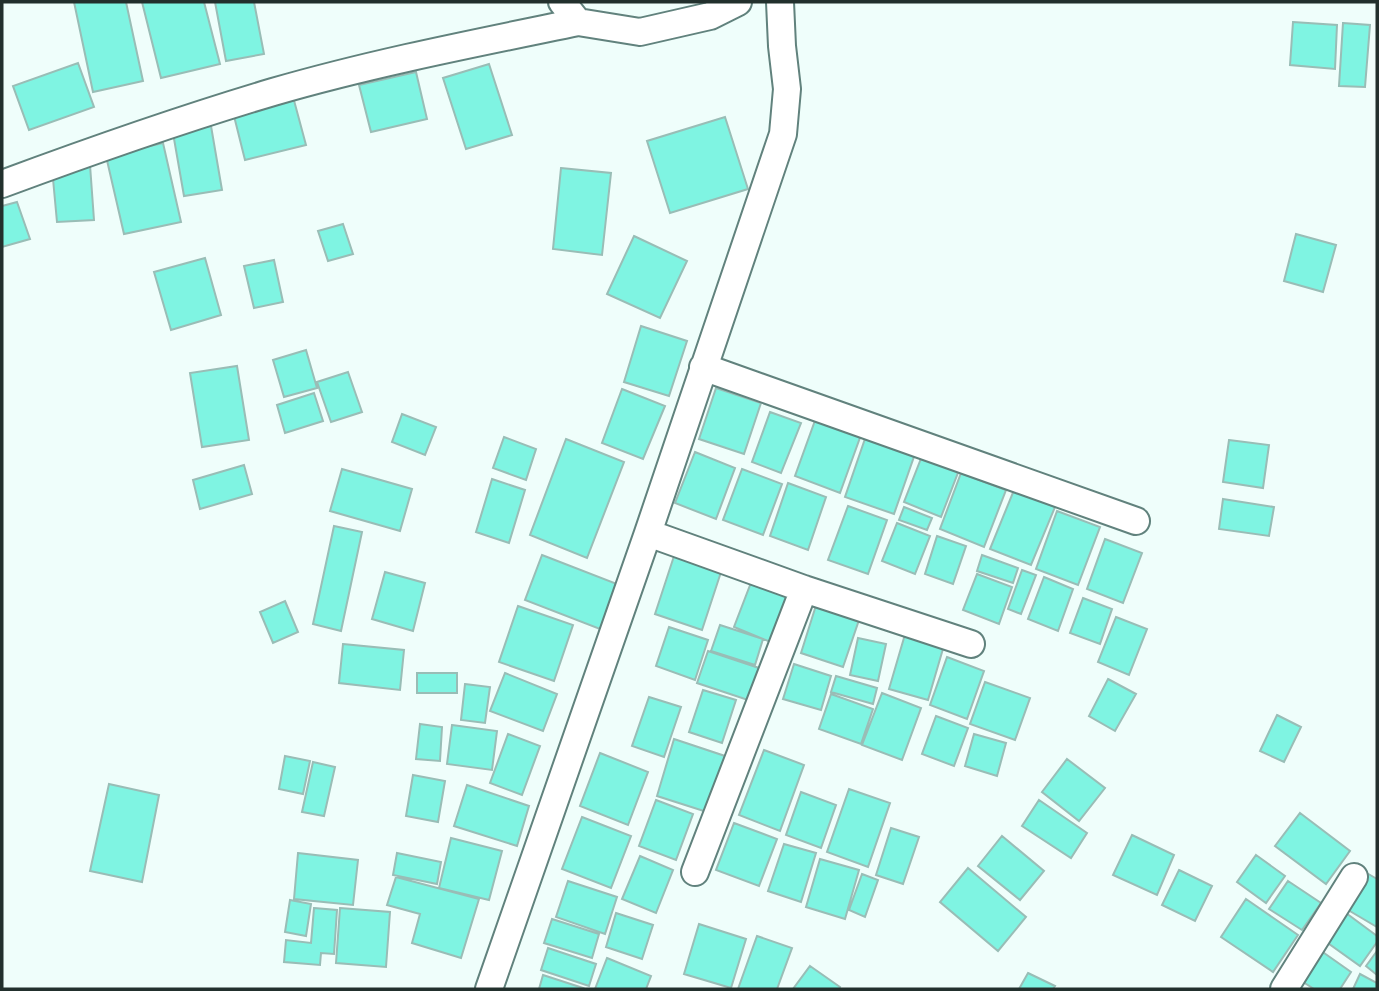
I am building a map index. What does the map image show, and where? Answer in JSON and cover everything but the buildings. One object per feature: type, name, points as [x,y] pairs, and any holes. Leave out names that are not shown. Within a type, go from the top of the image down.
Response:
[{"type":"street","points":[[2,184],[100,148],[274,92],[570,12],[640,32],[710,16],[738,2]]},
{"type":"street","points":[[489,989],[783,134],[787,89],[780,2]]},
{"type":"street","points":[[703,366],[1136,521]]},
{"type":"street","points":[[648,533],[971,645]]},
{"type":"street","points":[[695,872],[804,589]]},
{"type":"street","points":[[1284,989],[1354,877]]}]
